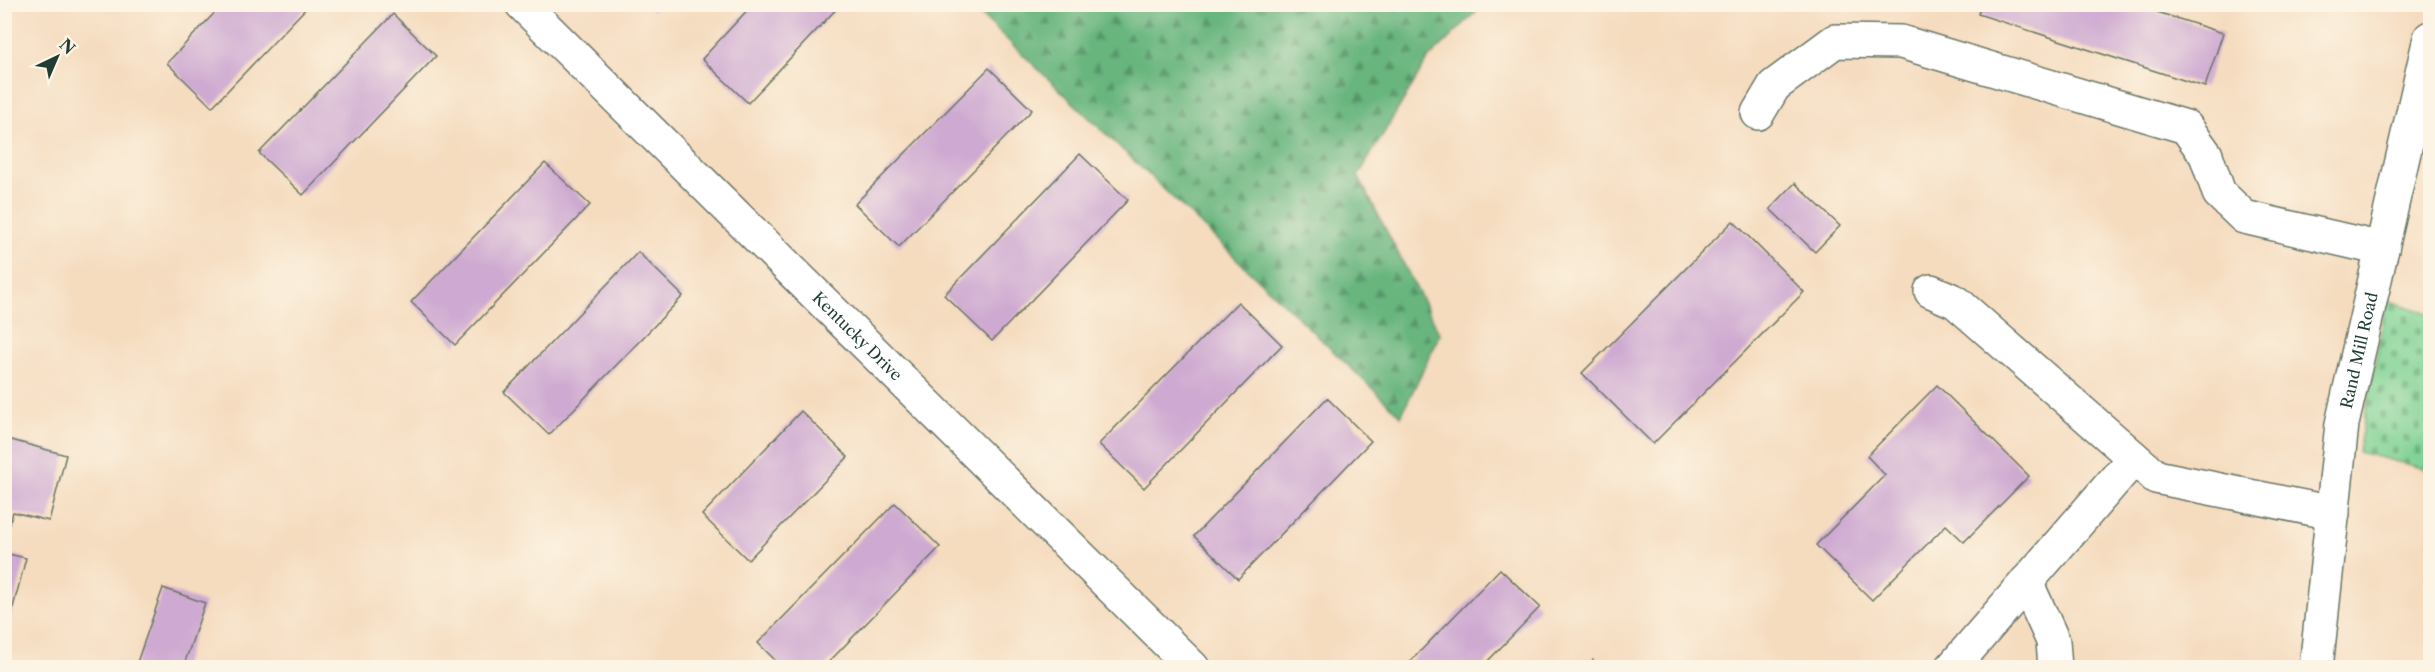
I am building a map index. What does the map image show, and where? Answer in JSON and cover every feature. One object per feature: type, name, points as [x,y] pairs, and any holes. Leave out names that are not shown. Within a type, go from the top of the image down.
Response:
[{"type":"street","name":"Kentucky Drive","points":[[522,4],[1193,668]]},
{"type":"street","name":"Rand Mill Road","points":[[2316,668],[2342,424],[2430,38]]},
{"type":"street","points":[[1758,113],[1774,86],[1835,41],[1901,42],[2186,127],[2206,155],[2219,193],[2244,217],[2382,249]]},
{"type":"street","points":[[1931,291],[1956,302],[2156,477],[2333,513]]},
{"type":"street","points":[[1952,668],[2134,458]]},
{"type":"street","points":[[2026,582],[2053,641],[2055,668]]},
{"type":"green space","points":[[971,5],[1483,5],[1428,59],[1358,176],[1440,334],[1401,416]]},
{"type":"green space","points":[[2387,300],[2430,314],[2430,470],[2358,452]]},
{"type":"building","points":[[223,4],[310,4],[212,107],[167,63]]},
{"type":"building","points":[[647,4],[659,4],[653,11]]},
{"type":"building","points":[[753,4],[841,4],[748,103],[702,59]]},
{"type":"building","points":[[1981,5],[2135,5],[2223,33],[2205,87],[1978,14]]},
{"type":"building","points":[[393,14],[436,56],[303,195],[259,153]]},
{"type":"building","points":[[989,68],[1032,110],[899,247],[855,204]]},
{"type":"building","points":[[1080,154],[1128,200],[992,341],[944,295]]},
{"type":"building","points":[[545,163],[590,205],[455,345],[411,302]]},
{"type":"building","points":[[1795,183],[1840,226],[1815,252],[1770,209]]},
{"type":"building","points":[[1733,221],[1804,292],[1653,444],[1582,373]]},
{"type":"building","points":[[638,252],[683,296],[549,435],[504,392]]},
{"type":"building","points":[[1238,302],[1282,345],[1144,488],[1099,444]]},
{"type":"building","points":[[1937,385],[2029,476],[1964,542],[1946,525],[1872,600],[1816,545],[1885,475],[1867,456]]},
{"type":"building","points":[[1327,398],[1371,441],[1238,579],[1194,536]]},
{"type":"building","points":[[801,411],[848,457],[748,560],[702,515]]},
{"type":"building","points":[[4,438],[66,455],[49,521],[13,512],[5,540]]},
{"type":"building","points":[[895,503],[940,547],[823,668],[783,668],[758,643]]},
{"type":"building","points":[[4,553],[26,558],[5,638],[4,638]]},
{"type":"building","points":[[1500,569],[1540,607],[1481,668],[1404,668]]},
{"type":"building","points":[[163,588],[205,603],[183,668],[135,668]]},
{"type":"building","points":[[1593,660],[1600,668],[1586,668]]}]
